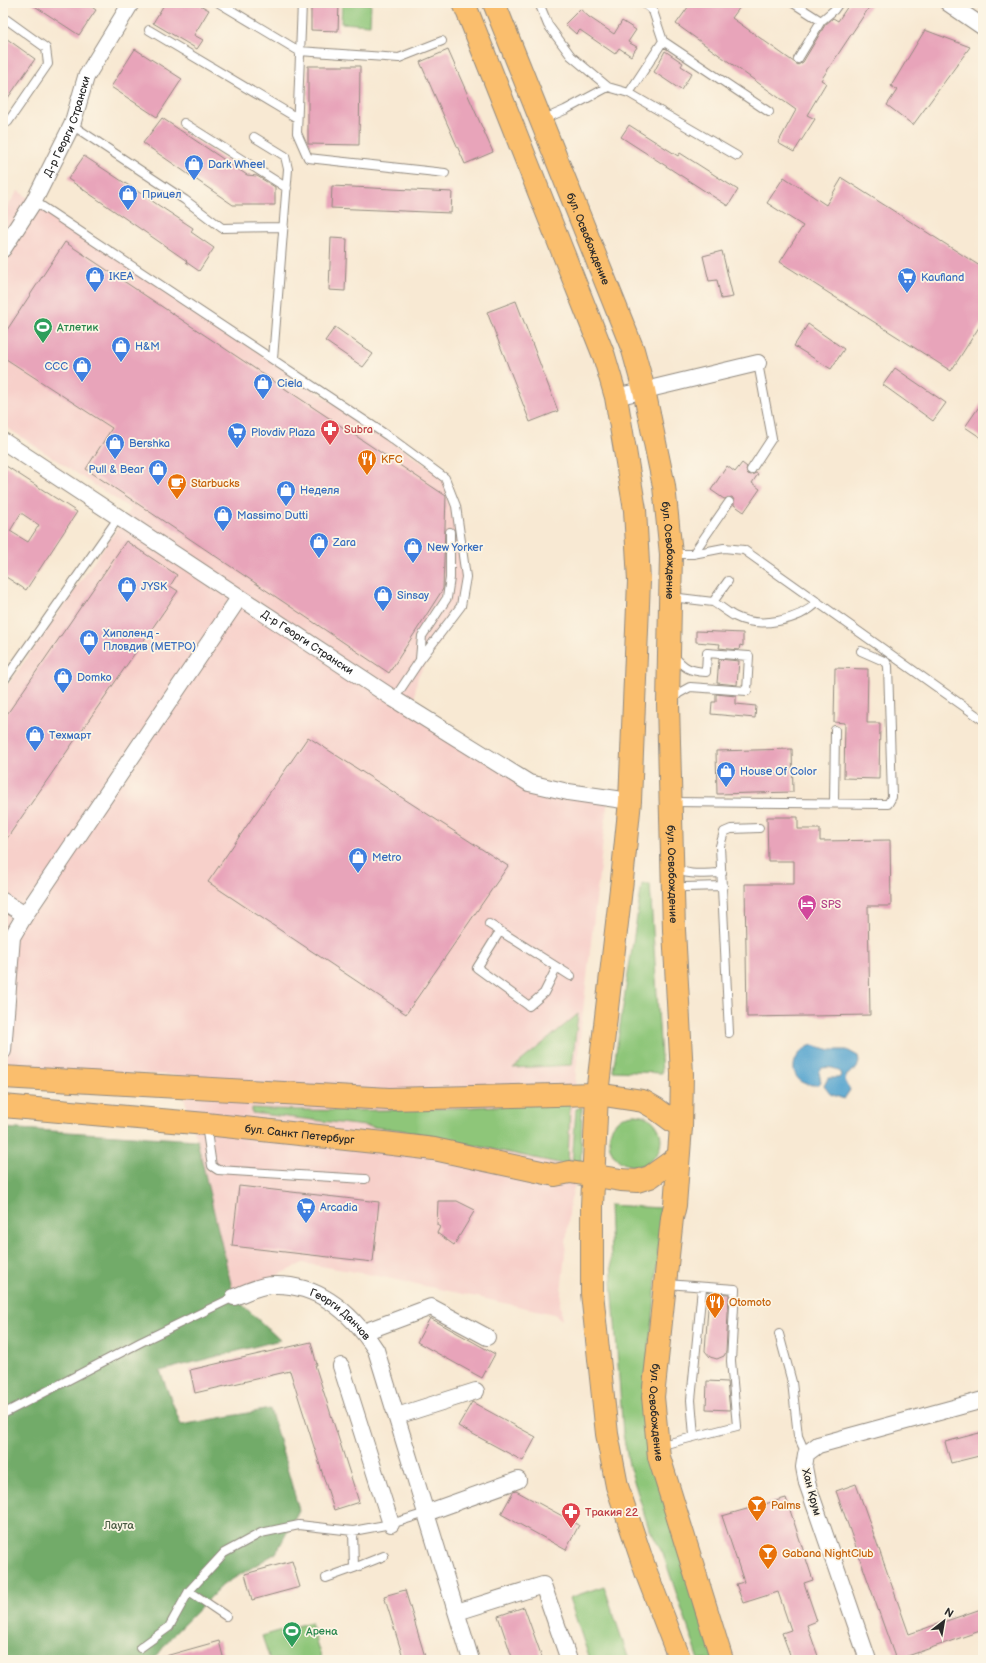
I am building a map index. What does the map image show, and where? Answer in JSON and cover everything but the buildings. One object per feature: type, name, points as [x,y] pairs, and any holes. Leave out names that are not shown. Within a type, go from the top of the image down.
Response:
[{"type":"main road","points":[[464,3],[604,356],[616,397],[636,510],[639,581],[630,800],[597,1094],[593,1177],[592,1293],[607,1434],[620,1493],[646,1572],[680,1660]]},
{"type":"main road","name":"бул. Освобождение","points":[[494,3],[633,350],[644,390],[664,486],[671,554],[668,704],[670,802],[682,1074],[675,1205],[653,1397],[659,1457],[722,1660]]},
{"type":"main road","points":[[3,1077],[390,1099],[597,1094],[643,1101],[680,1127]]},
{"type":"main road","name":"бул. Санкт Петербург","points":[[3,1106],[206,1124],[434,1149],[555,1175],[570,1172],[593,1177],[636,1181],[650,1177],[678,1157]]},
{"type":"street","name":"Д-р Георги Странски","points":[[3,249],[34,201],[72,125],[86,77],[131,3]]},
{"type":"street","points":[[948,3],[983,27]]},
{"type":"street","points":[[616,397],[758,363]]},
{"type":"street","name":"Д-р Георги Странски","points":[[3,441],[394,699],[529,783],[568,792],[630,800]]},
{"type":"street","points":[[3,1051],[12,937],[24,915],[239,598]]},
{"type":"street","points":[[3,901],[24,915]]},
{"type":"street","name":"Георги Данчов","points":[[234,1297],[270,1284],[301,1287],[331,1300],[364,1332],[376,1350],[472,1660]]},
{"type":"street","points":[[364,1332],[431,1307],[487,1337]]},
{"type":"street","points":[[341,1366],[391,1524]]},
{"type":"street","points":[[397,1416],[476,1391]]},
{"type":"street","name":"Хан Крум","points":[[868,1660],[807,1483],[804,1468],[806,1454],[818,1445],[983,1400]]},
{"type":"street","points":[[426,1513],[518,1480]]},
{"type":"street","points":[[457,1612],[543,1585],[569,1660]]},
{"type":"lane","points":[[219,3],[299,51],[399,58],[442,41]]},
{"type":"lane","points":[[302,3],[297,133],[308,158],[445,173]]},
{"type":"lane","points":[[539,3],[548,25],[571,56],[608,86],[629,93],[737,156]]},
{"type":"lane","points":[[644,3],[653,11],[663,41],[769,112]]},
{"type":"lane","points":[[793,3],[821,21]]},
{"type":"lane","points":[[798,59],[821,21],[834,10],[839,3]]},
{"type":"lane","points":[[3,16],[46,48],[48,64],[8,122]]},
{"type":"lane","points":[[149,30],[297,118]]},
{"type":"lane","points":[[629,93],[663,41]]},
{"type":"lane","points":[[542,120],[565,110],[608,86]]},
{"type":"lane","points":[[184,123],[287,188]]},
{"type":"lane","points":[[72,125],[178,196],[222,228],[284,227]]},
{"type":"lane","points":[[254,137],[285,156],[288,169],[273,359]]},
{"type":"lane","points":[[34,201],[388,436],[445,478],[456,506],[466,577],[461,606],[420,660],[394,699]]},
{"type":"lane","points":[[751,470],[772,438],[758,363]]},
{"type":"lane","points":[[693,554],[729,502]]},
{"type":"lane","points":[[3,682],[119,517]]},
{"type":"lane","points":[[420,660],[422,636],[447,598],[450,578],[450,532]]},
{"type":"lane","points":[[671,554],[693,554],[724,548],[744,550],[983,720]]},
{"type":"lane","points":[[713,602],[728,580]]},
{"type":"lane","points":[[670,597],[713,602],[734,616],[751,621],[770,622],[810,609],[818,602]]},
{"type":"lane","points":[[670,802],[888,804],[892,797],[888,666],[886,662],[861,651]]},
{"type":"lane","points":[[668,704],[679,692],[690,687],[747,691],[749,656],[707,653],[706,672],[691,671],[680,664],[669,652]]},
{"type":"lane","points":[[834,803],[835,730]]},
{"type":"lane","points":[[729,1033],[720,846],[724,832],[731,829],[760,828]]},
{"type":"lane","points":[[672,866],[679,871],[688,873],[722,873]]},
{"type":"lane","points":[[673,891],[685,887],[723,886]]},
{"type":"lane","points":[[489,924],[571,976]]},
{"type":"lane","points":[[500,931],[476,968],[529,1006],[544,993],[557,967]]},
{"type":"lane","points":[[206,1124],[212,1166],[218,1170],[365,1179]]},
{"type":"lane","points":[[658,1446],[737,1426],[731,1361],[735,1290],[665,1284]]},
{"type":"lane","points":[[694,1436],[691,1400],[702,1288]]},
{"type":"lane","name":"Георги Данчов","points":[[3,1414],[141,1342],[234,1297]]},
{"type":"lane","points":[[779,1334],[792,1382],[798,1436],[806,1454]]},
{"type":"lane","points":[[140,1648],[169,1627],[189,1592],[224,1553],[261,1533],[298,1525],[352,1531],[391,1524],[426,1513]]},
{"type":"lane","points":[[352,1531],[354,1568]]},
{"type":"lane","points":[[326,1578],[384,1556]]},
{"type":"lane","points":[[189,1592],[226,1616]]},
{"type":"shaded area","points":[[18,191],[445,478],[456,506],[466,577],[461,606],[418,676],[415,692],[416,712],[529,783],[608,798],[576,1071],[570,1172],[576,1179],[570,1204],[560,1303],[562,1320],[554,1314],[373,1275],[303,1263],[234,1297],[197,1140],[177,1075],[3,1069],[3,692],[131,509],[3,425],[3,212]]},
{"type":"green space","points":[[342,3],[371,3],[370,25],[341,23]]},
{"type":"green space","points":[[642,884],[650,884],[662,1073],[613,1071]]},
{"type":"green space","points":[[578,1014],[572,1065],[513,1068]]},
{"type":"green space","points":[[570,1102],[568,1165],[400,1130],[252,1113],[252,1108],[292,1110],[371,1110],[451,1108]]},
{"type":"green space","points":[[582,1107],[581,1162],[572,1164],[576,1109]]},
{"type":"green space","points":[[630,1114],[640,1114],[654,1121],[661,1135],[661,1145],[654,1159],[640,1166],[630,1166],[620,1162],[613,1155],[609,1145],[609,1135],[613,1125],[620,1118]]},
{"type":"green space","name":"Лаута","points":[[3,1128],[197,1140],[234,1297],[280,1340],[160,1371],[181,1425],[270,1409],[299,1510],[276,1553],[223,1585],[171,1637],[154,1660],[3,1660]]},
{"type":"green space","points":[[609,1205],[661,1208],[654,1309],[643,1396],[647,1446],[714,1660],[699,1660],[663,1554],[648,1526],[629,1465],[623,1434],[612,1282]]},
{"type":"green space","points":[[604,1586],[629,1660],[590,1660],[569,1598]]},
{"type":"green space","name":"Арена","points":[[310,1622],[322,1660],[270,1660],[262,1636]]},
{"type":"water","points":[[812,1045],[831,1050],[847,1050],[858,1056],[859,1062],[857,1068],[847,1075],[845,1080],[850,1090],[844,1099],[830,1094],[824,1086],[828,1078],[839,1078],[841,1075],[840,1072],[836,1069],[822,1068],[819,1072],[821,1082],[818,1085],[808,1084],[801,1081],[796,1076],[794,1070],[798,1056]]},
{"type":"place","name":"Dark Wheel","points":[[194,181]]},
{"type":"place","name":"Прицел","points":[[128,211]]},
{"type":"place","name":"IKEA","points":[[95,293]]},
{"type":"place","name":"Kaufland","points":[[907,294]]},
{"type":"place","name":"Атлетик","points":[[43,344]]},
{"type":"place","name":"H&M","points":[[121,363]]},
{"type":"place","name":"CCC","points":[[82,383]]},
{"type":"place","name":"Ciela","points":[[263,400]]},
{"type":"place","name":"Subra","points":[[330,446]]},
{"type":"place","name":"Plovdiv Plaza","points":[[237,449]]},
{"type":"place","name":"Bershka","points":[[115,460]]},
{"type":"place","name":"KFC","points":[[367,476]]},
{"type":"place","name":"Pull & Bear","points":[[158,486]]},
{"type":"place","name":"Starbucks","points":[[177,500]]},
{"type":"place","name":"Неделя","points":[[286,507]]},
{"type":"place","name":"Massimo Dutti","points":[[223,532]]},
{"type":"place","name":"Zara","points":[[319,559]]},
{"type":"place","name":"New Yorker","points":[[413,564]]},
{"type":"place","name":"JYSK","points":[[127,603]]},
{"type":"place","name":"Sinsay","points":[[383,612]]},
{"type":"place","name":"Хиполенд - Пловдив (МЕТРО)","points":[[89,656]]},
{"type":"place","name":"Domko","points":[[63,694]]},
{"type":"place","name":"Техмарт","points":[[35,752]]},
{"type":"place","name":"House Of Color","points":[[726,788]]},
{"type":"place","name":"Metro","points":[[358,874]]},
{"type":"place","name":"SPS","points":[[807,921]]},
{"type":"place","name":"Arcadia","points":[[306,1224]]},
{"type":"place","name":"Otomoto","points":[[715,1319]]},
{"type":"place","name":"Palms","points":[[757,1522]]},
{"type":"place","name":"Тракия 22","points":[[571,1529]]},
{"type":"place","name":"Gabana NightClub","points":[[768,1570]]},
{"type":"place","name":"Арена","points":[[292,1648]]}]
